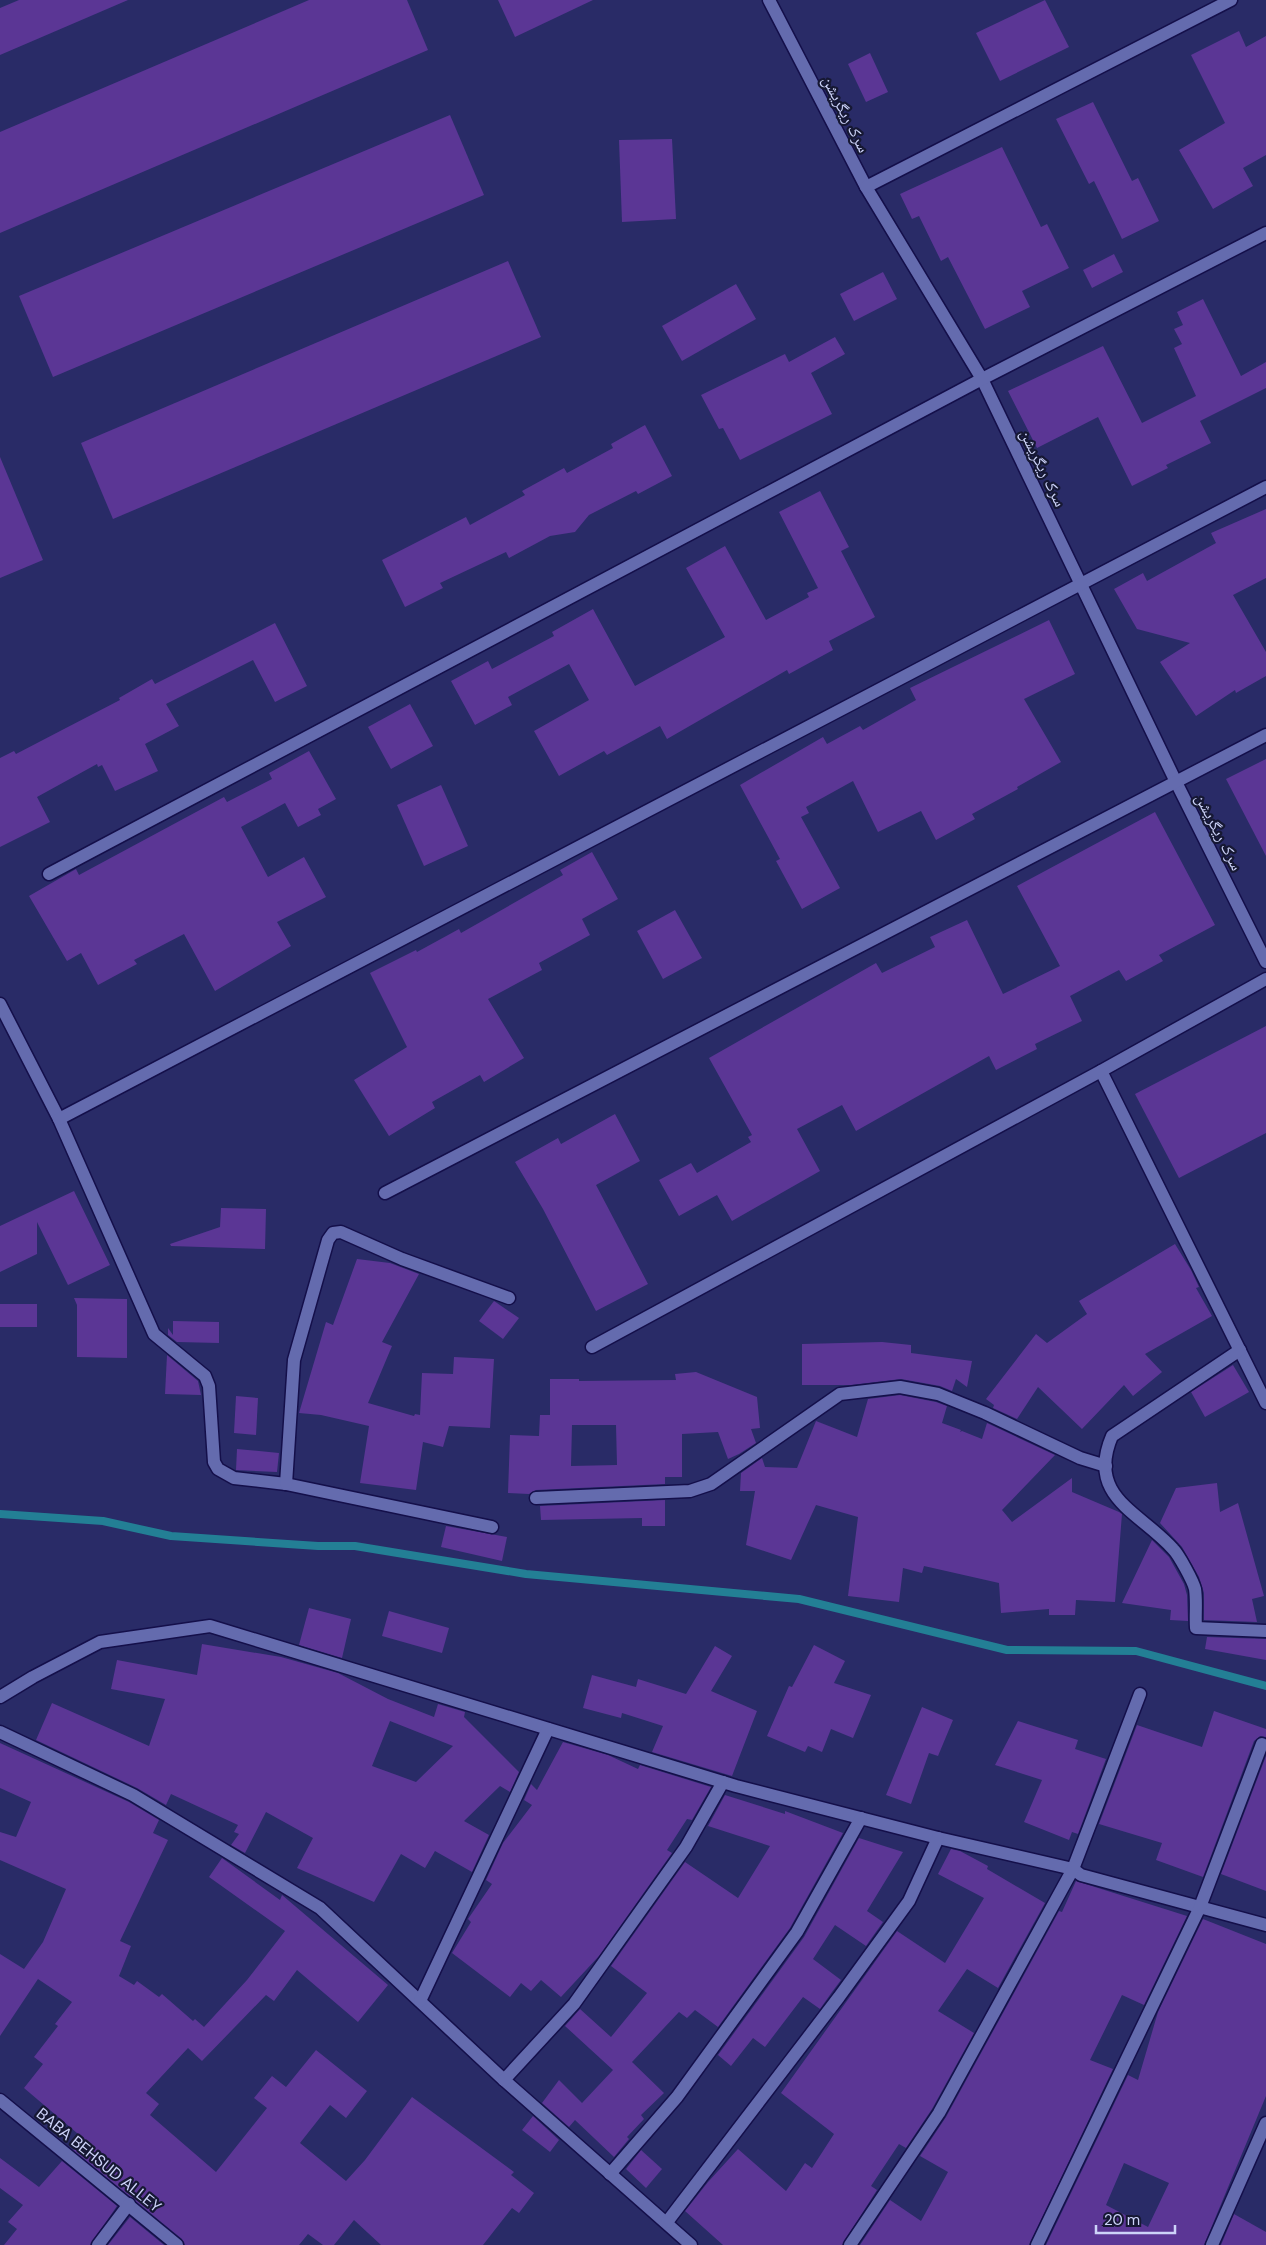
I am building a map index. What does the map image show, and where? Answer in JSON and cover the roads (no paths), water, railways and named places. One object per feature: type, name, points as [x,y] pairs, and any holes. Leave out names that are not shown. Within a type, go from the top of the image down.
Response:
[{"type":"street","name":"سرک ریگریشن","points":[[769,0],[866,187],[982,379],[1176,782],[1266,962]]},
{"type":"street","points":[[866,187],[1231,0]]},
{"type":"street","points":[[49,874],[982,379],[1266,233]]},
{"type":"street","points":[[59,1118],[1266,487]]},
{"type":"street","points":[[385,1193],[1266,735]]},
{"type":"street","points":[[592,1347],[1101,1071],[1266,979]]},
{"type":"street","points":[[0,1004],[59,1118],[154,1334],[205,1376],[209,1386],[214,1462],[218,1469],[234,1478],[286,1484],[492,1527]]},
{"type":"street","points":[[1101,1071],[1266,1403]]},
{"type":"street","points":[[286,1484],[294,1360],[328,1240],[333,1233],[341,1232],[402,1259],[509,1298]]},
{"type":"street","points":[[1240,1350],[1112,1436],[1105,1452],[1106,1466],[1114,1497],[1174,1550],[1195,1588],[1196,1628],[1266,1631]]},
{"type":"street","points":[[536,1498],[690,1491],[711,1484],[840,1394],[900,1388],[938,1394],[985,1413],[1080,1458],[1106,1466]]},
{"type":"street","points":[[0,1697],[33,1676],[100,1642],[210,1626],[722,1782],[938,1838],[1074,1869],[1081,1875],[1266,1925]]},
{"type":"street","points":[[850,2245],[939,2113],[1074,1869],[1140,1694]]},
{"type":"street","points":[[420,2001],[548,1729]]},
{"type":"street","points":[[0,1732],[133,1795],[320,1908],[504,2080],[691,2245]]},
{"type":"street","points":[[1037,2245],[1200,1907],[1262,1744]]},
{"type":"street","points":[[504,2080],[574,2004],[686,1847],[722,1782]]},
{"type":"street","points":[[610,2174],[677,2098],[797,1932],[861,1818]]},
{"type":"street","points":[[666,2222],[839,1998],[909,1900],[938,1838]]},
{"type":"street","name":"BABA BEHSUD ALLEY","points":[[0,2100],[177,2245]]},
{"type":"street","points":[[1212,2245],[1266,2123]]},
{"type":"street","points":[[98,2245],[129,2204]]},
{"type":"waterway","points":[[0,1514],[103,1521],[171,1536],[318,1546],[355,1546],[526,1574],[799,1599],[1007,1650],[1136,1651],[1266,1686]]}]
